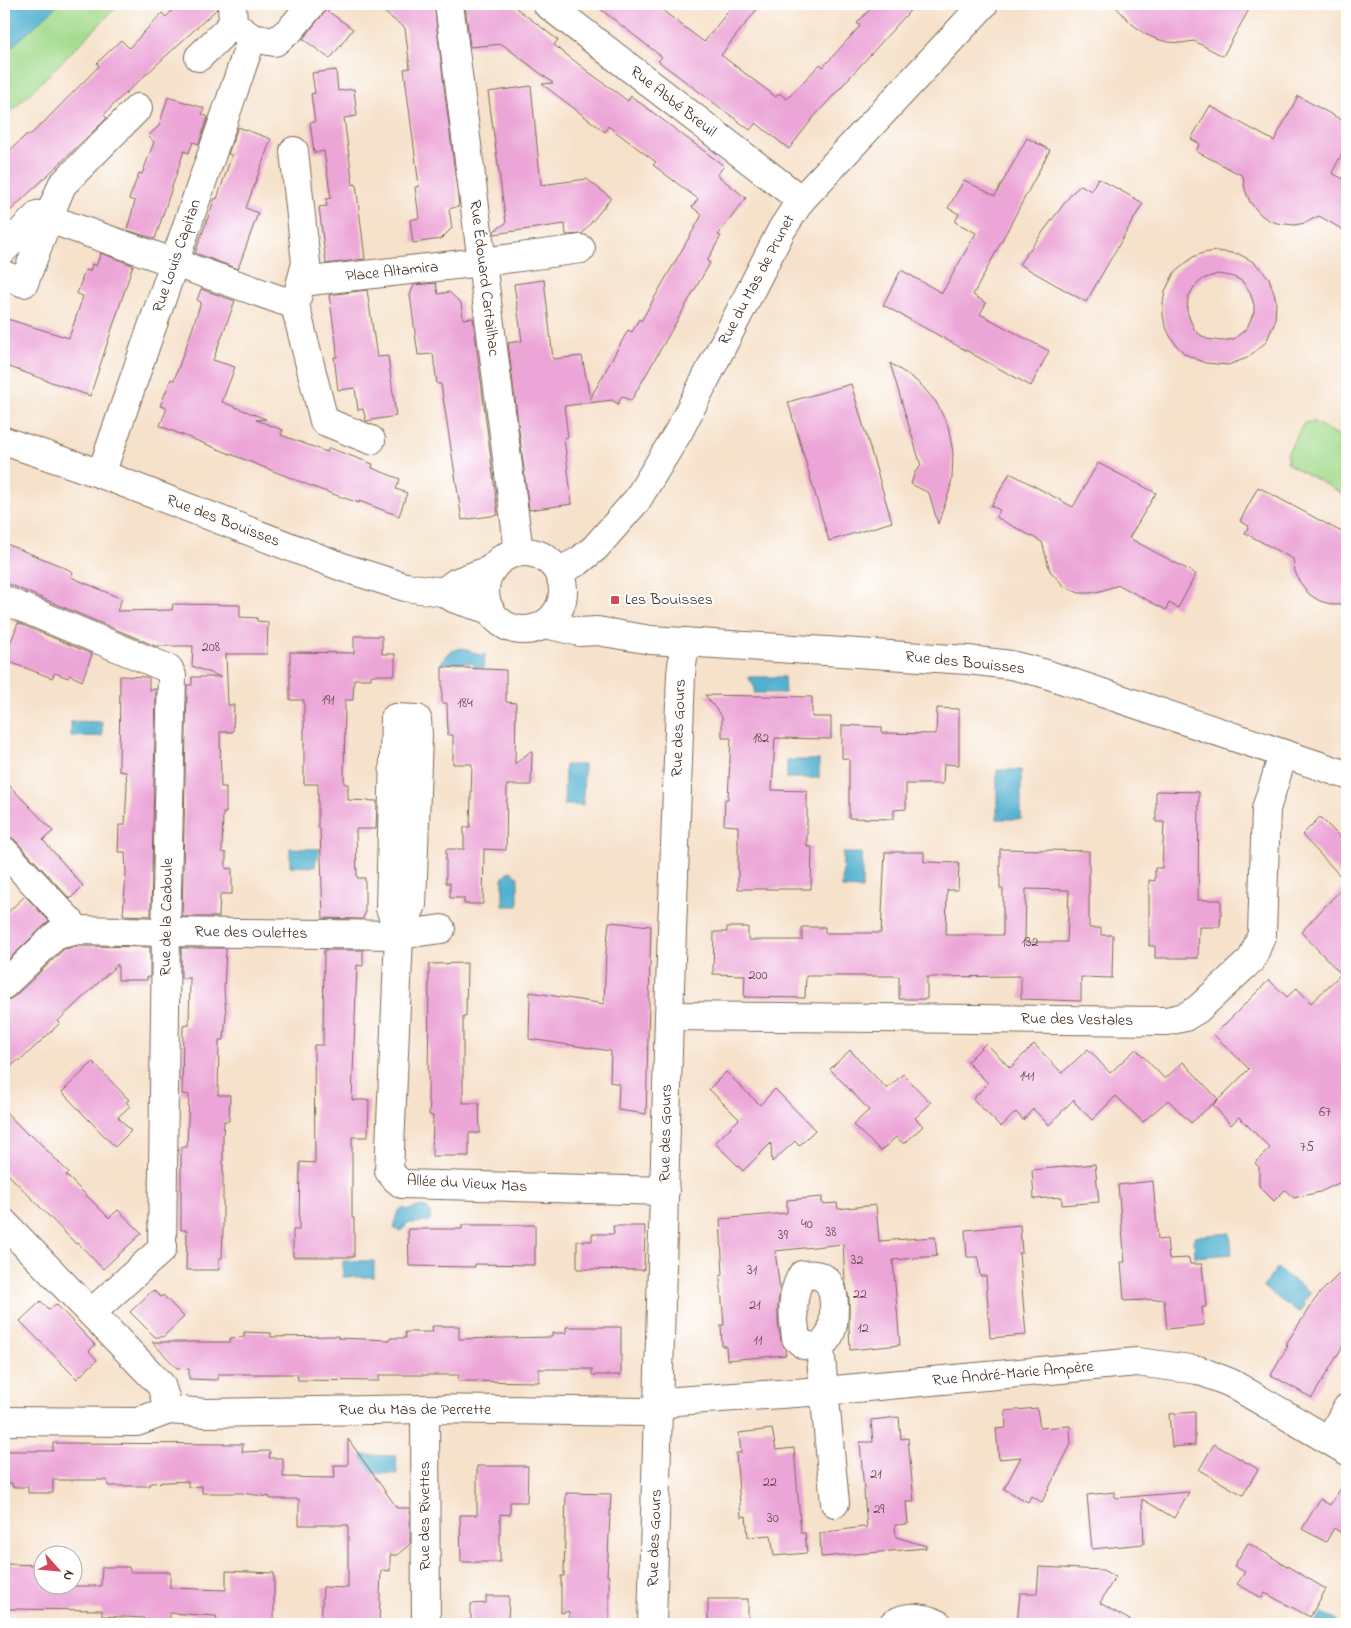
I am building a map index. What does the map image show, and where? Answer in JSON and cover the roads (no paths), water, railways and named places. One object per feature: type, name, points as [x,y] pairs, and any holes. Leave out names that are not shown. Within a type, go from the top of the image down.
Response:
[{"type":"street","points":[[199,57],[239,22],[276,42],[290,30],[312,4]]},
{"type":"street","name":"Rue Édouard Cartailhac","points":[[449,4],[519,552]]},
{"type":"street","name":"Rue Abbé Breuil","points":[[547,4],[801,200]]},
{"type":"street","name":"Rue du Mas de Prunet","points":[[561,582],[579,561],[595,548],[637,500],[679,432],[782,229],[801,200],[984,4]]},
{"type":"street","name":"Rue Louis Capitan","points":[[101,474],[174,264],[239,22]]},
{"type":"street","points":[[4,275],[24,283],[62,185],[138,108]]},
{"type":"street","points":[[294,151],[306,263],[298,293],[324,421],[371,440]]},
{"type":"street","points":[[4,249],[38,215],[48,218]]},
{"type":"street","name":"Place Altamira","points":[[48,218],[174,264],[298,293],[482,262],[581,249]]},
{"type":"street","name":"Rue des Bouisses","points":[[4,441],[101,474],[345,568],[405,587],[443,592],[455,599],[490,610]]},
{"type":"street","points":[[561,582],[558,610],[545,624],[535,628],[525,630],[514,629],[504,625],[490,610],[486,600],[487,578],[499,561],[508,555],[530,552],[542,556],[551,562],[561,582],[597,631]]},
{"type":"street","points":[[443,592],[457,582],[492,569]]},
{"type":"street","name":"Rue de la Cadoule","points":[[6,608],[169,670],[172,676],[166,932],[162,1249],[91,1313]]},
{"type":"street","name":"Rue des Bouisses","points":[[545,624],[580,632],[597,631],[651,640],[968,660],[1011,665],[1043,673],[1347,775]]},
{"type":"street","name":"Rue des Gours","points":[[652,1624],[669,1016],[681,674],[684,642]]},
{"type":"street","name":"Allée du Vieux Mas","points":[[399,935],[412,906],[418,735],[416,719],[395,718],[390,908],[399,935],[389,1171],[402,1184],[665,1191]]},
{"type":"street","name":"Rue des Vestales","points":[[669,1016],[1167,1021],[1185,1017],[1198,1009],[1252,959],[1259,945],[1262,934],[1266,809],[1283,754]]},
{"type":"street","points":[[4,851],[78,930]]},
{"type":"street","name":"Rue des Oulettes","points":[[4,985],[56,935],[78,930],[399,935],[441,929]]},
{"type":"street","points":[[4,1223],[161,1385],[169,1410]]},
{"type":"street","points":[[820,1348],[835,1503]]},
{"type":"street","name":"Rue André-Marie Ampère","points":[[659,1406],[676,1401],[824,1391],[1137,1362],[1198,1370],[1231,1383],[1338,1445]]},
{"type":"street","name":"Rue du Mas de Perrette","points":[[4,1421],[136,1422],[169,1410],[207,1413],[425,1409],[645,1412],[659,1406]]},
{"type":"street","points":[[1338,1445],[1347,1408]]},
{"type":"street","name":"Rue des Rivettes","points":[[425,1409],[426,1624]]},
{"type":"street","points":[[892,1624],[917,1617],[938,1624]]},
{"type":"water","points":[[4,4],[59,4],[4,54]]},
{"type":"water","points":[[463,648],[480,655],[485,654],[484,668],[474,667],[473,663],[441,663],[450,652]]},
{"type":"water","points":[[748,677],[784,677],[785,693],[754,693],[755,688]]},
{"type":"water","points":[[71,721],[102,722],[102,736],[71,737]]},
{"type":"water","points":[[787,760],[819,760],[819,778],[787,778]]},
{"type":"water","points":[[565,765],[584,765],[583,805],[564,805]]},
{"type":"water","points":[[997,770],[1021,770],[1021,819],[997,819]]},
{"type":"water","points":[[290,848],[320,849],[315,867],[290,866]]},
{"type":"water","points":[[843,853],[862,853],[862,889],[842,888]]},
{"type":"water","points":[[511,871],[518,877],[518,906],[503,906],[503,877]]},
{"type":"water","points":[[421,1206],[428,1209],[431,1215],[430,1220],[406,1224],[405,1228],[401,1231],[394,1229],[396,1215],[399,1210],[402,1208],[409,1210]]},
{"type":"water","points":[[1230,1233],[1232,1254],[1195,1257],[1194,1236]]},
{"type":"water","points":[[343,1261],[374,1261],[374,1277],[343,1277]]},
{"type":"water","points":[[1277,1268],[1311,1293],[1303,1302],[1305,1305],[1302,1311],[1297,1312],[1263,1287]]},
{"type":"water","points":[[362,1455],[396,1456],[397,1474],[362,1473]]},
{"type":"water","points":[[1322,1612],[1338,1622],[1337,1624],[1314,1624]]},
{"type":"place","name":"Les Bouisses","points":[[615,600]]}]
